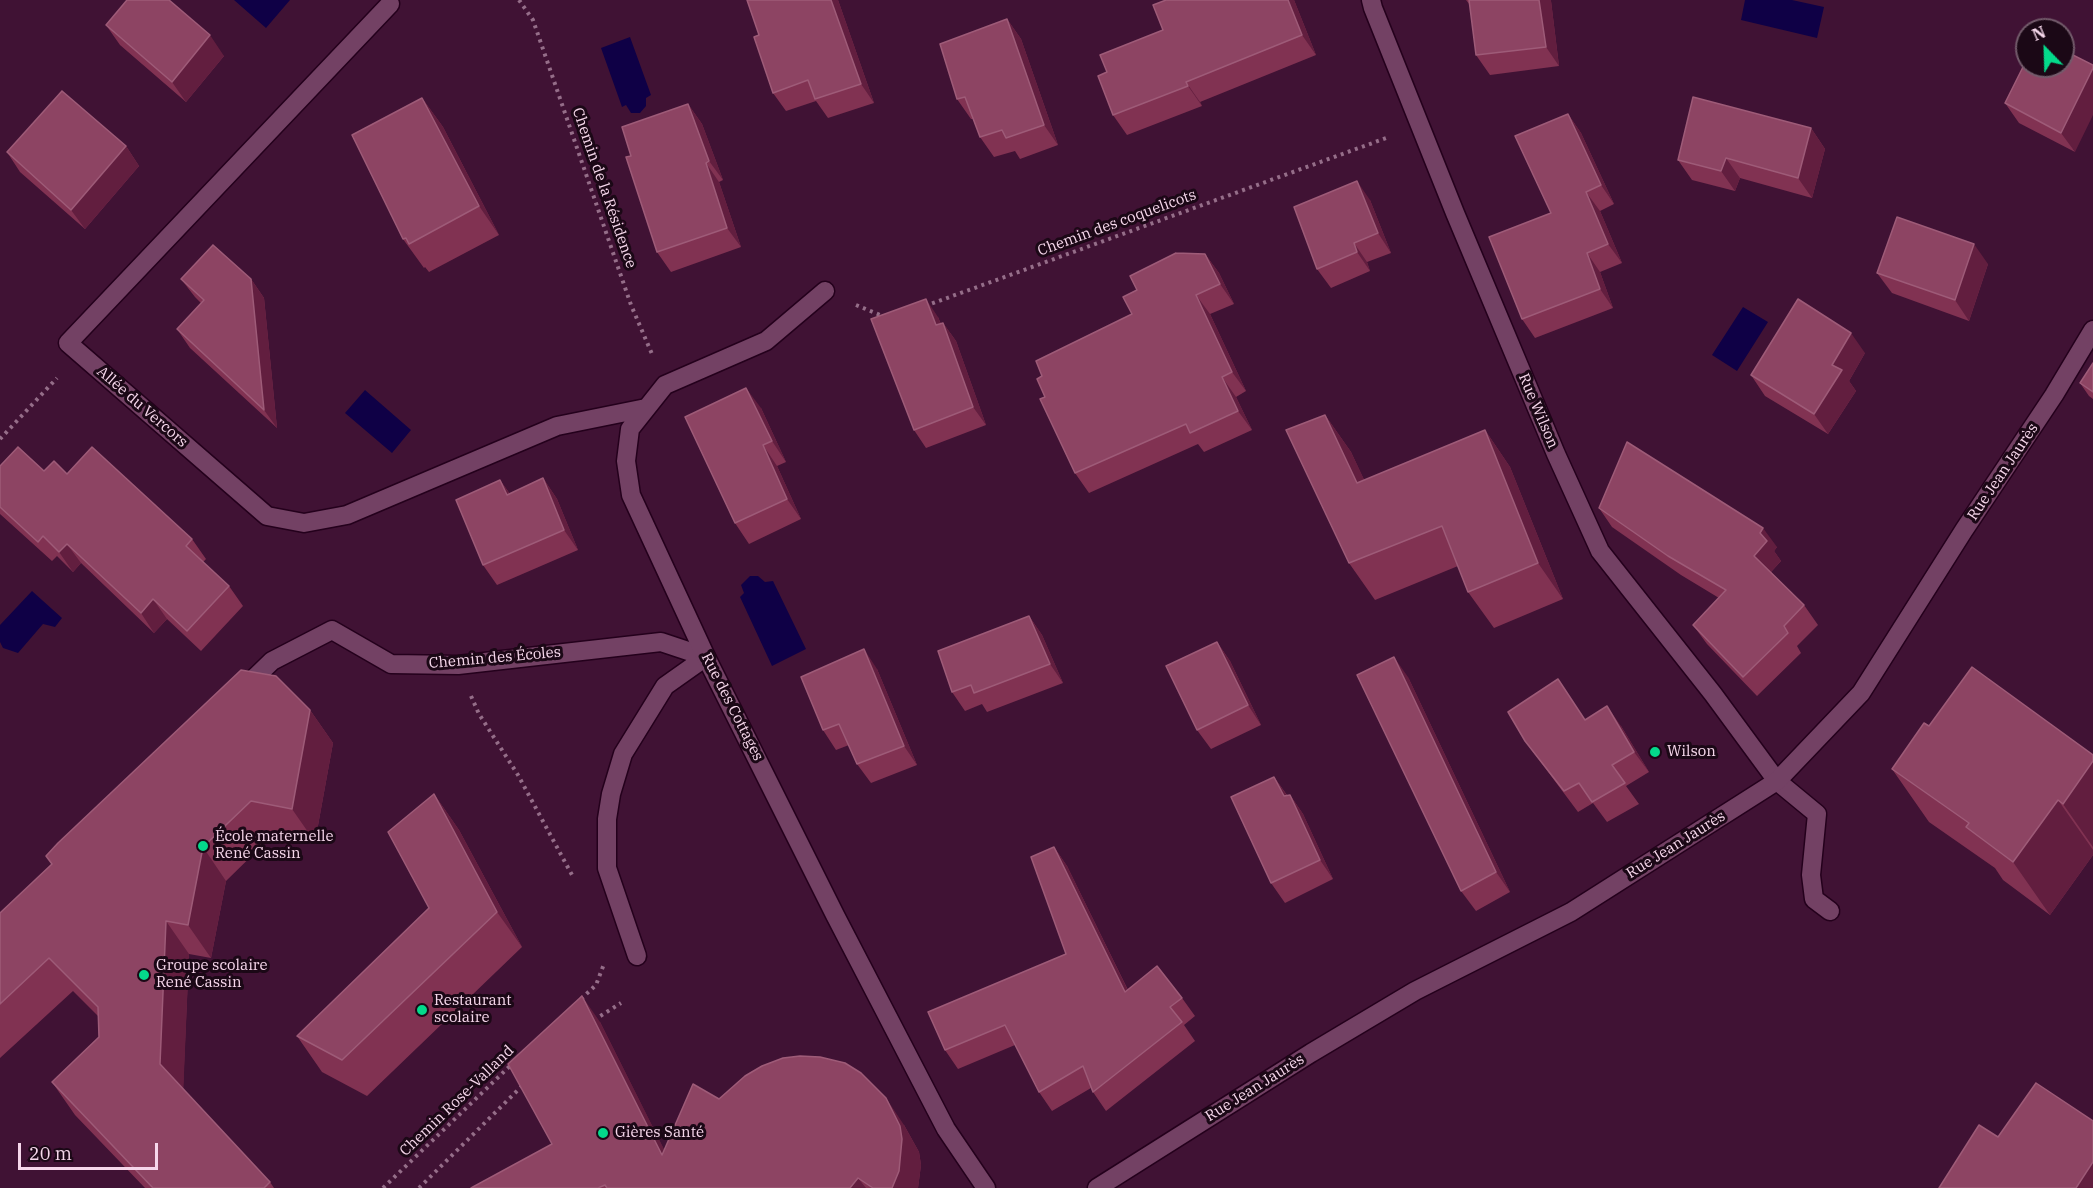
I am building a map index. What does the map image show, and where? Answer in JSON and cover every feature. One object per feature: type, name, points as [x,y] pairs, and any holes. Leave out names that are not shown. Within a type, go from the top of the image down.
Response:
[{"type":"street","name":"Rue Wilson","points":[[1371,0],[1420,126],[1551,443],[1600,551],[1713,694],[1777,781],[1817,814],[1812,875],[1814,898],[1830,911]]},
{"type":"street","points":[[80,353],[68,343],[390,4]]},
{"type":"street","name":"Rue des Cottages","points":[[825,291],[766,340],[665,385],[630,429],[626,461],[631,495],[706,657],[835,915],[946,1129],[986,1188]]},
{"type":"street","name":"Rue Jean Jaurès","points":[[1097,1188],[1311,1053],[1415,991],[1571,912],[1777,781],[1861,693],[1964,530],[2054,395],[2093,330]]},
{"type":"street","name":"Allée du Vercors","points":[[80,353],[267,516],[304,523],[347,515],[558,426],[646,408]]},
{"type":"street","name":"Chemin des Écoles","points":[[230,701],[272,662],[332,630],[390,664],[458,664],[662,642],[706,657]]},
{"type":"street","points":[[637,956],[607,868],[611,794],[624,754],[665,686],[706,657]]},
{"type":"path","name":"Chemin de la Résidence","points":[[519,0],[533,20],[631,306],[665,385]]},
{"type":"path","name":"Chemin des coquelicots","points":[[922,307],[1420,126]]},
{"type":"path","points":[[825,291],[889,319]]},
{"type":"path","points":[[0,439],[80,353]]},
{"type":"path","points":[[458,664],[479,714],[518,775],[573,876]]},
{"type":"path","points":[[580,999],[596,985],[607,956]]},
{"type":"path","points":[[586,1025],[621,1003]]},
{"type":"path","name":"Chemin Rose-Valland","points":[[383,1188],[512,1064]]},
{"type":"path","points":[[419,1188],[527,1081]]},
{"type":"shaded area","points":[[234,0],[290,0],[266,28]]},
{"type":"shaded area","points":[[1745,0],[1792,0],[1824,7],[1817,38],[1741,20]]},
{"type":"shaded area","points":[[630,37],[651,95],[646,98],[646,106],[640,113],[631,113],[626,105],[622,107],[601,48]]},
{"type":"shaded area","points":[[1743,307],[1768,322],[1737,371],[1712,355]]},
{"type":"shaded area","points":[[365,390],[411,430],[392,453],[345,413]]},
{"type":"shaded area","points":[[750,576],[758,576],[765,582],[773,581],[806,649],[772,666],[740,597],[744,593],[741,585]]},
{"type":"shaded area","points":[[32,591],[62,618],[55,627],[43,624],[18,653],[3,648],[0,642],[0,625]]},
{"type":"building","points":[[127,0],[169,0],[210,35],[172,82],[106,25]]},
{"type":"building","points":[[747,0],[831,0],[861,84],[815,99],[808,80],[773,93],[754,37],[759,35]]},
{"type":"building","points":[[1166,0],[1288,0],[1302,35],[1186,82],[1188,86],[1113,115],[1098,76],[1107,72],[1100,55],[1163,30],[1153,5]]},
{"type":"building","points":[[1469,0],[1539,0],[1546,47],[1476,55]]},
{"type":"building","points":[[1007,19],[1044,125],[1006,138],[1002,130],[980,137],[965,97],[957,99],[940,44]]},
{"type":"building","points":[[2075,56],[2093,65],[2061,133],[2005,103],[2018,78],[2075,78]]},
{"type":"building","points":[[62,91],[126,146],[71,210],[7,152]]},
{"type":"building","points":[[1693,97],[1811,128],[1798,178],[1726,158],[1721,171],[1678,160]]},
{"type":"building","points":[[422,98],[479,206],[409,244],[406,238],[403,239],[352,135]]},
{"type":"building","points":[[688,104],[709,161],[706,163],[727,228],[657,252],[626,157],[631,156],[622,127]]},
{"type":"building","points":[[1568,114],[1601,185],[1586,192],[1608,244],[1587,253],[1600,289],[1522,319],[1489,237],[1551,213],[1515,136]]},
{"type":"building","points":[[1357,181],[1378,233],[1354,243],[1357,252],[1317,269],[1294,207]]},
{"type":"building","points":[[1897,217],[1974,244],[1955,300],[1877,273]]},
{"type":"building","points":[[213,245],[251,279],[264,410],[177,329],[204,300],[181,279]]},
{"type":"building","points":[[1176,253],[1205,254],[1220,284],[1196,295],[1232,372],[1222,377],[1238,411],[1190,433],[1186,424],[1075,473],[1040,399],[1045,397],[1037,379],[1042,376],[1036,361],[1132,314],[1123,297],[1137,290],[1130,276]]},
{"type":"building","points":[[926,299],[936,325],[943,323],[973,407],[914,430],[871,319]]},
{"type":"building","points":[[1798,299],[1851,333],[1832,365],[1842,370],[1814,414],[1751,375]]},
{"type":"building","points":[[2093,363],[2093,392],[2080,383]]},
{"type":"building","points":[[746,388],[772,441],[763,445],[787,499],[735,523],[685,417]]},
{"type":"building","points":[[1325,415],[1357,483],[1485,430],[1538,563],[1468,592],[1442,526],[1349,563],[1286,430]]},
{"type":"building","points":[[1627,442],[1763,528],[1760,533],[1767,541],[1754,556],[1804,605],[1784,626],[1788,633],[1743,677],[1693,625],[1726,590],[1668,556],[1599,508]]},
{"type":"building","points":[[18,447],[44,471],[54,461],[67,474],[92,447],[192,539],[186,546],[229,586],[187,631],[153,599],[141,613],[67,544],[59,552],[43,536],[38,542],[0,507],[0,466]]},
{"type":"building","points":[[543,478],[564,530],[483,565],[456,500],[500,480],[507,495]]},
{"type":"building","points":[[1029,616],[1050,664],[974,693],[971,685],[952,692],[938,651]]},
{"type":"building","points":[[1217,642],[1248,705],[1197,730],[1166,666]]},
{"type":"building","points":[[864,649],[904,746],[857,764],[839,724],[823,730],[801,677]]},
{"type":"building","points":[[1394,657],[1496,872],[1461,891],[1357,675]]},
{"type":"building","points":[[1972,667],[2093,755],[2093,761],[2063,804],[2058,800],[2013,862],[1966,827],[1969,823],[1892,769],[1924,723],[1929,726]]},
{"type":"building","points":[[241,670],[276,676],[310,710],[292,809],[251,801],[203,847],[188,925],[166,921],[160,1064],[270,1182],[264,1188],[153,1188],[52,1082],[99,1037],[98,1007],[49,958],[0,1004],[0,913],[52,864],[46,856],[58,843]]},
{"type":"building","points":[[1558,679],[1585,720],[1607,706],[1634,752],[1612,765],[1625,783],[1592,802],[1579,783],[1564,791],[1525,741],[1508,712]]},
{"type":"building","points":[[1274,777],[1284,796],[1290,795],[1320,860],[1271,883],[1231,797]]},
{"type":"building","points":[[434,794],[497,912],[342,1060],[297,1036],[429,908],[388,832]]},
{"type":"building","points":[[1054,847],[1125,992],[1157,966],[1182,998],[1170,1007],[1182,1022],[1093,1092],[1083,1066],[1039,1092],[1005,1025],[945,1050],[928,1012],[1066,954],[1031,857]]},
{"type":"building","points":[[582,996],[662,1155],[693,1084],[719,1099],[745,1076],[762,1066],[783,1058],[820,1057],[845,1063],[861,1073],[886,1098],[900,1126],[902,1139],[899,1171],[892,1188],[873,1188],[858,1178],[850,1188],[607,1188],[605,1185],[598,1188],[471,1188],[552,1144],[508,1064]]},
{"type":"building","points":[[2036,1083],[2093,1121],[2093,1162],[2076,1188],[1939,1188],[1979,1125],[1998,1137]]},
{"type":"place","name":"Wilson","points":[[1655,752]]},
{"type":"place","name":"École maternelle René Cassin","points":[[203,846]]},
{"type":"place","name":"Groupe scolaire René Cassin","points":[[144,975]]},
{"type":"place","name":"Restaurant scolaire","points":[[422,1010]]},
{"type":"place","name":"Gières Santé","points":[[603,1133]]}]
